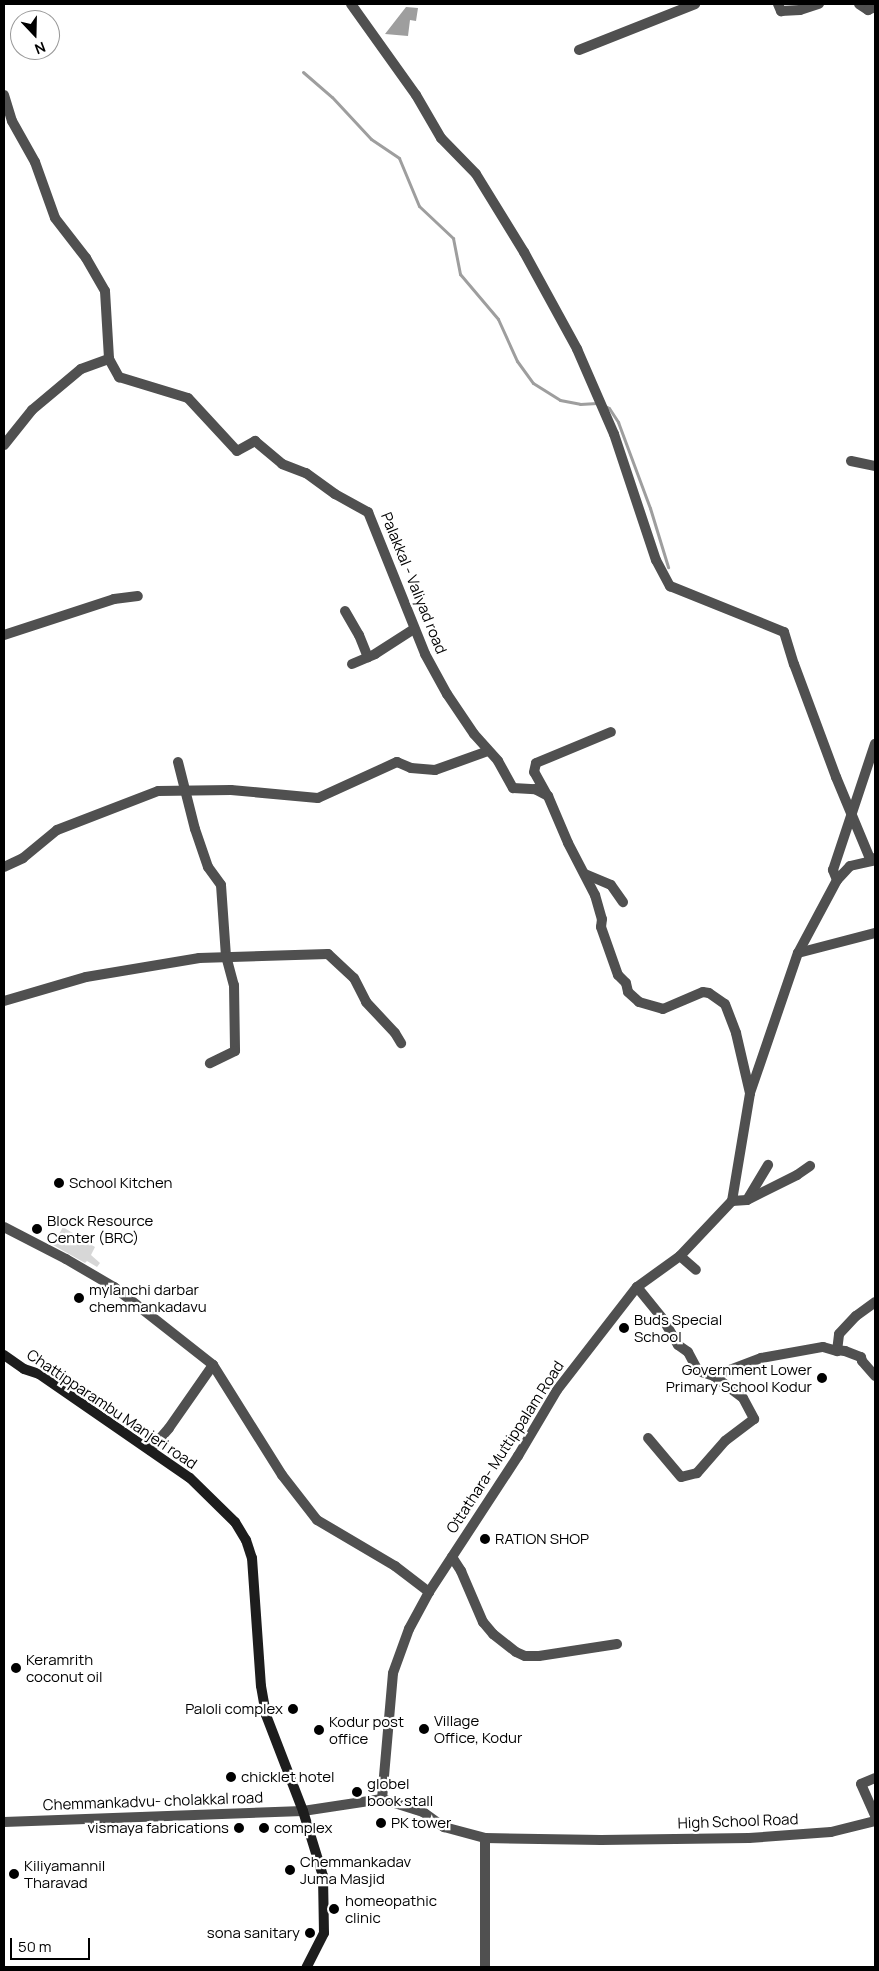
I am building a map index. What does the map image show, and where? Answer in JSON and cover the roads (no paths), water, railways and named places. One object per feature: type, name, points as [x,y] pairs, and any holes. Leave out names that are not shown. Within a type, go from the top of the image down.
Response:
[{"type":"main road","name":"Chattipparambu Manjeri road","points":[[4,1355],[24,1369],[39,1374],[190,1478],[235,1522],[246,1540],[252,1558],[261,1686],[266,1715],[303,1811],[323,1876],[324,1933],[307,1967]]},
{"type":"street","points":[[351,4],[416,95],[441,138],[476,174],[524,252],[577,349],[614,434],[656,560],[670,586],[784,632],[794,664],[851,816],[873,860],[850,866],[837,880],[798,953],[750,1093],[732,1202],[747,1200],[798,1176],[810,1166]]},
{"type":"street","points":[[579,50],[694,4]]},
{"type":"street","points":[[778,4],[782,11],[800,10],[819,4]]},
{"type":"street","points":[[858,4],[868,10],[875,8]]},
{"type":"street","points":[[4,95],[12,121],[35,162],[55,218],[86,258],[105,290],[109,360],[82,369],[32,410],[4,445]]},
{"type":"street","name":"Palakkal - Valiyad road","points":[[109,360],[119,377],[188,398],[237,451],[256,441],[282,464],[306,473],[335,494],[368,512],[414,629],[425,654],[447,694],[488,752],[498,761],[513,788],[534,789],[548,796]]},
{"type":"street","points":[[850,461],[875,466]]},
{"type":"street","points":[[4,635],[114,600],[138,596]]},
{"type":"street","points":[[345,611],[359,635],[368,657]]},
{"type":"street","points":[[352,664],[368,657],[414,629]]},
{"type":"street","points":[[611,732],[536,764],[534,772],[548,796],[568,842],[595,895],[602,919],[601,927],[618,975],[626,983],[628,992],[639,1002],[663,1009],[703,992],[709,993],[725,1004],[736,1034],[750,1093]]},
{"type":"street","points":[[837,880],[833,870],[875,744]]},
{"type":"street","points":[[4,867],[23,858],[57,830],[158,791],[231,790],[318,798],[397,762],[411,768],[435,770],[488,752]]},
{"type":"street","points":[[178,762],[195,828],[208,867],[221,885],[226,956],[234,985],[235,1051],[210,1063]]},
{"type":"street","points":[[585,874],[612,885],[623,902]]},
{"type":"street","points":[[798,953],[875,933]]},
{"type":"street","points":[[4,1001],[86,977],[199,958],[328,954],[354,978],[366,1002],[395,1033],[401,1043]]},
{"type":"street","points":[[747,1200],[768,1165]]},
{"type":"street","name":"Ottathara- Muttippalam Road","points":[[382,1799],[393,1673],[409,1629],[429,1592],[518,1456],[557,1390],[637,1287],[680,1256],[732,1202]]},
{"type":"street","points":[[4,1227],[66,1259],[114,1287],[214,1365],[282,1475],[317,1520],[395,1566],[429,1592]]},
{"type":"street","points":[[680,1256],[696,1270]]},
{"type":"street","points":[[637,1287],[663,1319],[678,1345],[688,1352],[698,1371],[714,1376],[744,1398],[754,1419],[725,1441],[697,1473],[681,1477],[648,1438]]},
{"type":"street","points":[[839,1350],[837,1351],[837,1342],[843,1330],[856,1316],[875,1302]]},
{"type":"street","points":[[714,1376],[761,1358],[823,1347],[861,1357],[862,1361],[875,1376]]},
{"type":"street","points":[[150,1450],[169,1428],[214,1365]]},
{"type":"street","points":[[452,1556],[461,1571],[483,1622],[493,1634],[516,1652],[525,1656],[539,1656],[617,1644]]},
{"type":"street","points":[[875,1778],[861,1784],[875,1816]]},
{"type":"street","points":[[303,1811],[382,1799]]},
{"type":"street","name":"High School Road","points":[[382,1799],[423,1812],[444,1826],[485,1838],[600,1840],[749,1838],[782,1834],[831,1832],[875,1821]]},
{"type":"street","name":"Chemmankadvu- cholakkal road","points":[[4,1822],[303,1811]]},
{"type":"street","points":[[485,1838],[485,1967]]},
{"type":"waterway","points":[[303,72],[332,97],[371,139],[399,158],[419,206],[453,238],[460,274],[498,319],[517,361],[533,383],[560,400],[580,404],[597,403]]},
{"type":"waterway","points":[[605,406],[609,408],[618,422],[650,508],[668,567]]},
{"type":"place","name":"School Kitchen","points":[[59,1183]]},
{"type":"place","name":"Block Resource Center (BRC)","points":[[37,1229]]},
{"type":"place","name":"mylanchi darbar chemmankadavu","points":[[79,1298]]},
{"type":"place","name":"Buds Special School","points":[[624,1328]]},
{"type":"place","name":"Government Lower Primary School Kodur","points":[[822,1378]]},
{"type":"place","name":"RATION SHOP","points":[[485,1539]]},
{"type":"place","name":"Keramrith coconut oil","points":[[16,1668]]},
{"type":"place","name":"Paloli complex","points":[[293,1709]]},
{"type":"place","name":"Village Office, Kodur","points":[[424,1729]]},
{"type":"place","name":"Kodur post office","points":[[319,1730]]},
{"type":"place","name":"chicklet hotel","points":[[231,1777]]},
{"type":"place","name":"globel book stall","points":[[357,1792]]},
{"type":"place","name":"PK tower","points":[[381,1823]]},
{"type":"place","name":"vismaya fabrications","points":[[239,1828]]},
{"type":"place","name":"complex","points":[[264,1828]]},
{"type":"place","name":"Chemmankadav Juma Masjid","points":[[290,1870]]},
{"type":"place","name":"Kiliyamannil Tharavad","points":[[14,1874]]},
{"type":"place","name":"homeopathic clinic","points":[[334,1909]]},
{"type":"place","name":"sona sanitary","points":[[310,1933]]}]
